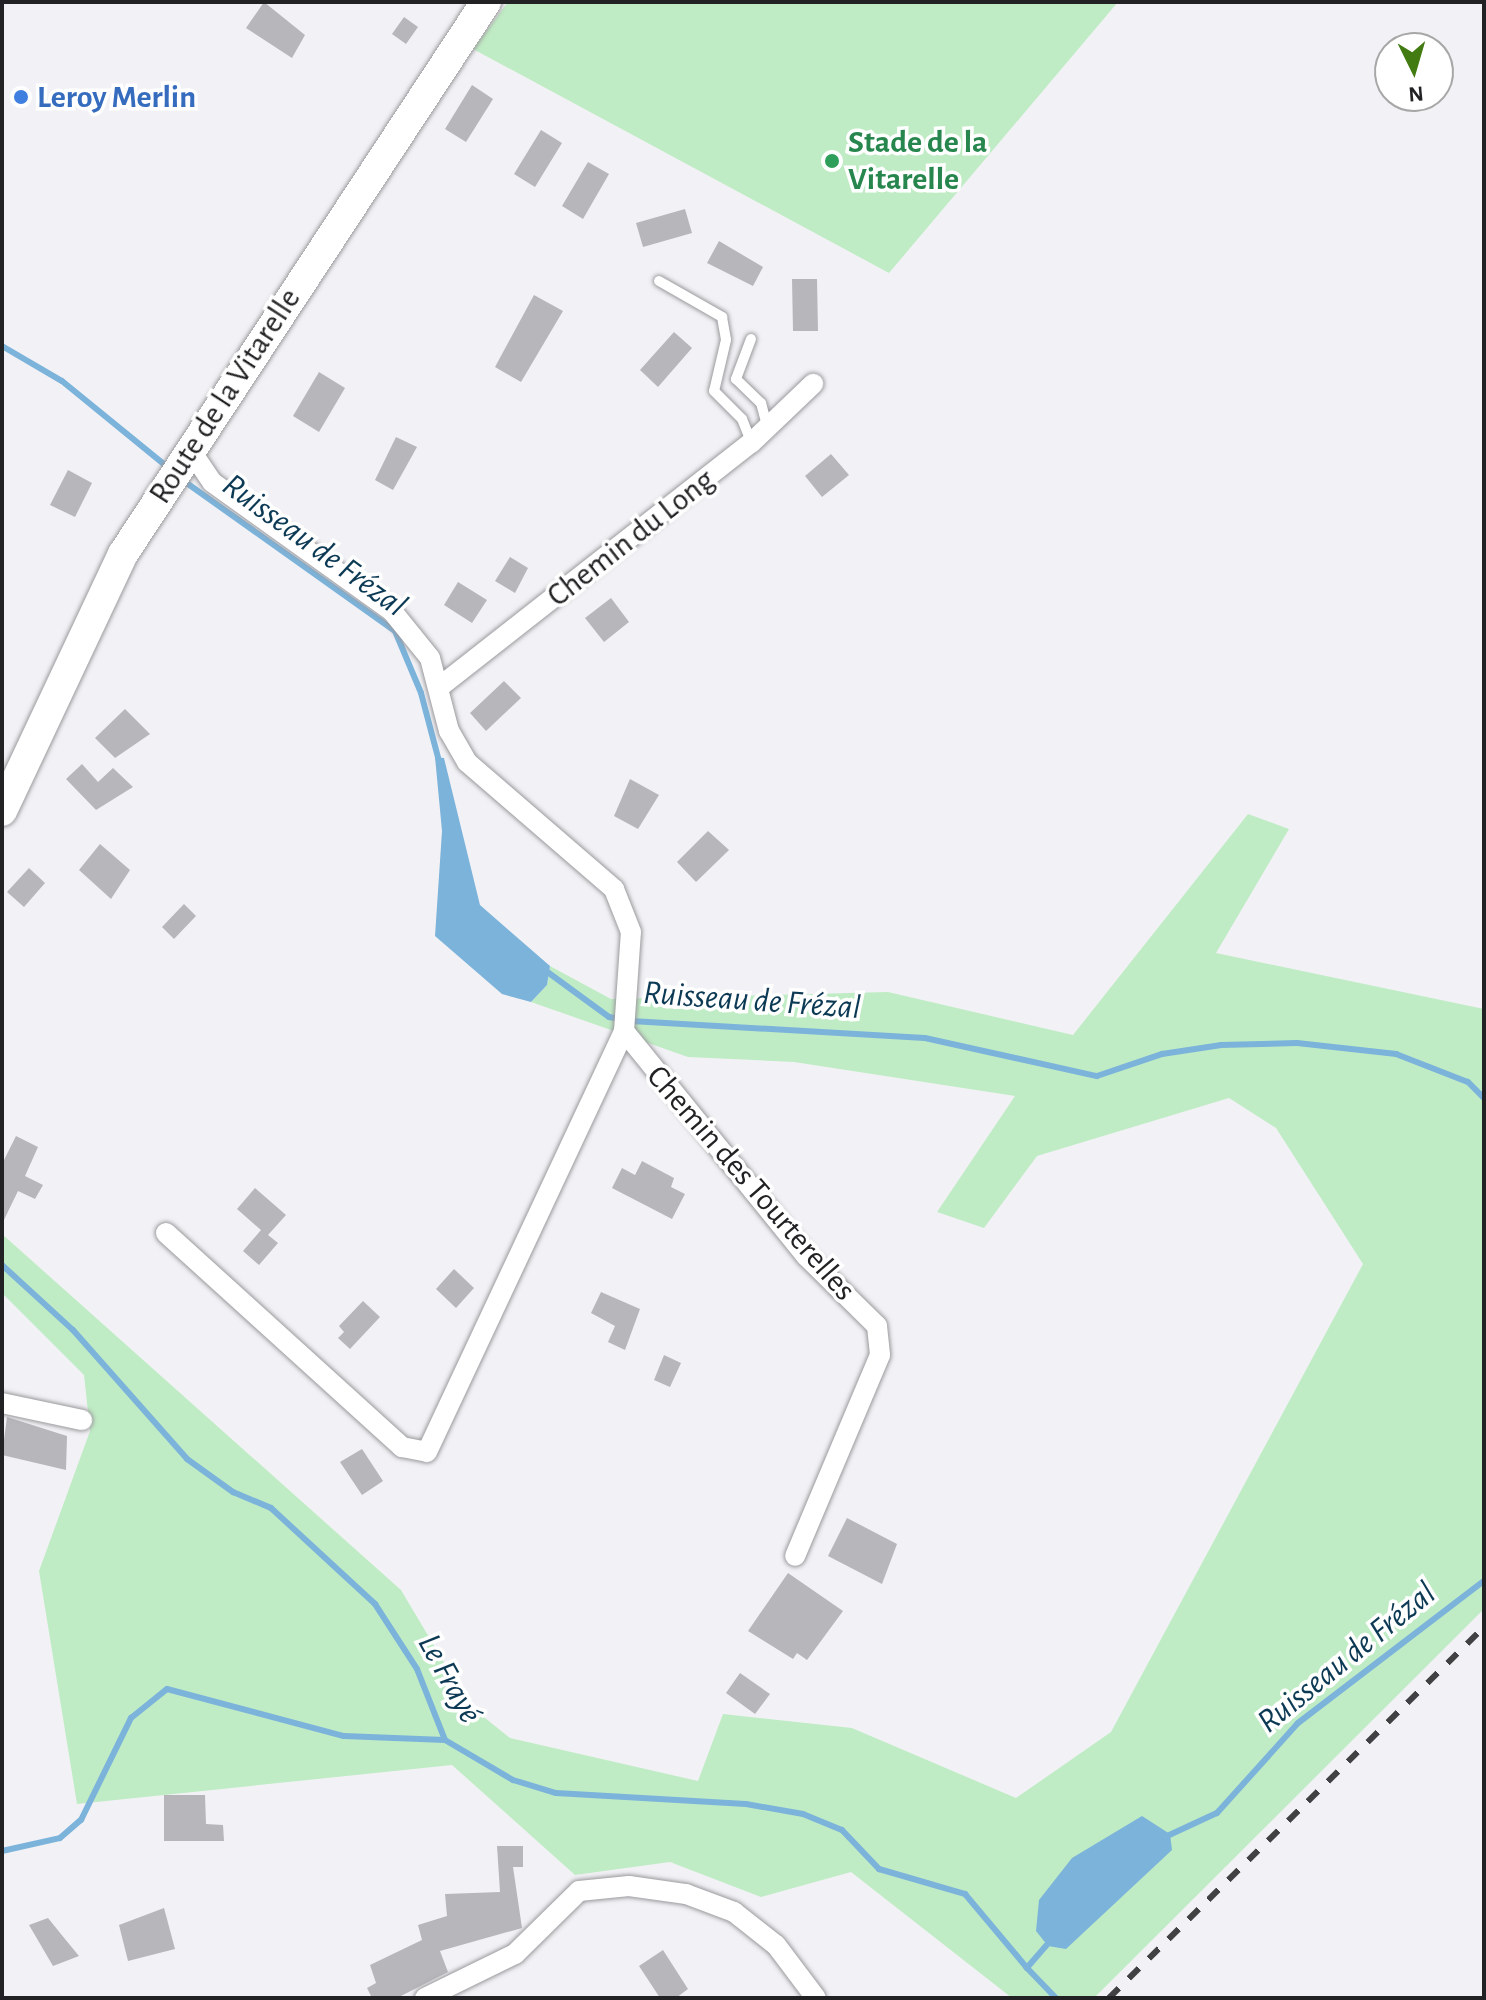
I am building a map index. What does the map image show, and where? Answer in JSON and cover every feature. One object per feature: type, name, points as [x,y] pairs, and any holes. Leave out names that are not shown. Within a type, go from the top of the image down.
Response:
[{"type":"street","name":"Route de la Vitarelle","points":[[2,811],[77,643],[180,465],[486,2]]},
{"type":"street","name":"Chemin du Long","points":[[442,685],[751,443],[813,384]]},
{"type":"street","points":[[166,1233],[402,1447],[427,1452],[624,1031],[631,932],[614,889],[467,762],[449,731],[442,685],[430,658],[392,611],[212,482],[180,465]]},
{"type":"street","name":"Chemin des Tourterelles","points":[[624,1031],[806,1256],[877,1326],[880,1355],[795,1556]]},
{"type":"street","points":[[2,1403],[82,1420]]},
{"type":"street","points":[[425,1998],[515,1954],[565,1899],[615,1886],[686,1894],[734,1912],[776,1945],[816,1998]]},
{"type":"lane","points":[[659,281],[722,317],[726,340],[714,391],[742,419],[751,443]]},
{"type":"lane","points":[[751,339],[736,379],[761,403],[767,428]]},
{"type":"green space","name":"Stade de la Vitarelle","points":[[508,2],[1118,2],[889,273],[473,49]]},
{"type":"green space","points":[[1248,814],[1289,829],[1216,953],[1484,1009],[1484,1609],[1094,1998],[1012,1998],[851,1872],[761,1897],[670,1862],[575,1875],[452,1765],[77,1804],[39,1571],[90,1431],[84,1375],[2,1293],[2,1234],[401,1590],[470,1706],[510,1738],[698,1781],[723,1714],[852,1728],[1016,1798],[1111,1732],[1363,1264],[1276,1128],[1229,1098],[1037,1156],[984,1228],[937,1212],[1015,1096],[794,1062],[688,1057],[531,1002],[547,985],[550,966],[611,999],[888,992],[1073,1035]]},
{"type":"water","points":[[435,757],[444,758],[480,905],[550,966],[547,985],[531,1002],[502,994],[435,936],[442,831]]},
{"type":"water","points":[[1142,1816],[1170,1834],[1172,1850],[1066,1949],[1048,1946],[1036,1931],[1039,1900],[1072,1858]]},
{"type":"building","points":[[264,2],[305,35],[292,58],[246,28]]},
{"type":"building","points":[[404,17],[418,27],[406,44],[392,34]]},
{"type":"building","points":[[472,85],[493,99],[466,142],[445,129]]},
{"type":"building","points":[[541,130],[562,143],[535,187],[514,174]]},
{"type":"building","points":[[588,162],[609,174],[583,219],[562,206]]},
{"type":"building","points":[[685,209],[692,233],[643,247],[636,223]]},
{"type":"building","points":[[719,241],[763,267],[753,286],[707,263]]},
{"type":"building","points":[[792,279],[817,279],[818,331],[793,331]]},
{"type":"building","points":[[534,295],[563,311],[521,382],[495,367]]},
{"type":"building","points":[[674,332],[692,348],[658,387],[640,370]]},
{"type":"building","points":[[319,372],[345,388],[319,432],[293,416]]},
{"type":"building","points":[[396,437],[417,447],[393,490],[375,480]]},
{"type":"building","points":[[831,454],[849,475],[822,497],[805,476]]},
{"type":"building","points":[[68,470],[92,483],[75,517],[50,505]]},
{"type":"building","points":[[510,557],[528,568],[515,593],[495,581]]},
{"type":"building","points":[[458,582],[487,600],[472,623],[444,605]]},
{"type":"building","points":[[611,598],[629,622],[604,642],[585,618]]},
{"type":"building","points":[[504,681],[521,698],[486,731],[470,713]]},
{"type":"building","points":[[125,709],[150,734],[115,758],[95,738]]},
{"type":"building","points":[[82,764],[98,782],[113,768],[133,787],[96,810],[66,779]]},
{"type":"building","points":[[630,779],[659,795],[638,829],[614,816]]},
{"type":"building","points":[[708,831],[729,850],[696,882],[677,862]]},
{"type":"building","points":[[100,844],[130,870],[111,899],[79,870]]},
{"type":"building","points":[[29,868],[45,883],[24,907],[7,892]]},
{"type":"building","points":[[184,904],[196,916],[174,939],[162,927]]},
{"type":"building","points":[[16,1136],[38,1147],[25,1176],[43,1185],[35,1199],[18,1191],[2,1224],[2,1164]]},
{"type":"building","points":[[642,1161],[674,1178],[671,1187],[685,1194],[672,1219],[612,1188],[622,1168],[635,1175]]},
{"type":"building","points":[[255,1188],[286,1215],[268,1235],[278,1243],[259,1265],[243,1251],[261,1230],[237,1209]]},
{"type":"building","points":[[454,1269],[474,1288],[456,1308],[436,1289]]},
{"type":"building","points":[[601,1292],[640,1309],[625,1350],[608,1342],[615,1326],[591,1313]]},
{"type":"building","points":[[363,1301],[380,1317],[350,1349],[338,1338],[344,1332],[339,1326]]},
{"type":"building","points":[[664,1355],[681,1363],[670,1387],[654,1380]]},
{"type":"building","points":[[7,1417],[67,1436],[66,1470],[2,1455]]},
{"type":"building","points":[[362,1449],[383,1481],[362,1495],[340,1462]]},
{"type":"building","points":[[847,1518],[897,1544],[882,1584],[828,1556]]},
{"type":"building","points":[[788,1573],[843,1611],[807,1660],[797,1653],[793,1659],[748,1631]]},
{"type":"building","points":[[740,1673],[770,1694],[755,1714],[726,1693]]},
{"type":"building","points":[[164,1795],[205,1795],[206,1824],[223,1825],[224,1841],[164,1841]]},
{"type":"building","points":[[497,1846],[523,1846],[523,1867],[513,1867],[522,1928],[440,1951],[448,1972],[397,1998],[372,1998],[367,1988],[376,1983],[370,1965],[422,1940],[418,1925],[447,1916],[445,1894],[500,1892]]},
{"type":"building","points":[[164,1908],[175,1949],[128,1961],[119,1925]]},
{"type":"building","points":[[48,1918],[79,1956],[53,1966],[29,1925]]},
{"type":"building","points":[[663,1950],[688,1989],[676,1998],[660,1998],[639,1966]]},
{"type":"waterway","name":"Ruisseau de Frézal","points":[[2,346],[62,381],[170,469]]},
{"type":"waterway","name":"Ruisseau de Frézal","points":[[181,479],[395,631],[421,693],[440,765]]},
{"type":"waterway","name":"Ruisseau de Frézal","points":[[542,968],[609,1017],[631,1021],[925,1038],[1097,1076],[1162,1054],[1221,1045],[1297,1043],[1396,1054],[1468,1082],[1484,1098]]},
{"type":"waterway","name":"Le Frayé","points":[[2,1265],[73,1330],[187,1459],[233,1492],[271,1508],[375,1604],[417,1669],[445,1740],[513,1780],[556,1793],[746,1804],[803,1814],[842,1830],[879,1869],[965,1894],[1027,1968]]},
{"type":"waterway","name":"Ruisseau de Frézal","points":[[1165,1837],[1217,1813],[1298,1723],[1484,1581]]},
{"type":"waterway","points":[[2,1851],[60,1838],[81,1820],[131,1718],[167,1689],[344,1736],[445,1740]]},
{"type":"waterway","name":"Ruisseau de Frézal","points":[[1051,1940],[1027,1968],[1056,1998]]},
{"type":"railway","points":[[1109,1998],[1484,1627]]},
{"type":"place","name":"Leroy Merlin","points":[[21,97]]},
{"type":"place","name":"Stade de la Vitarelle","points":[[832,161]]}]
